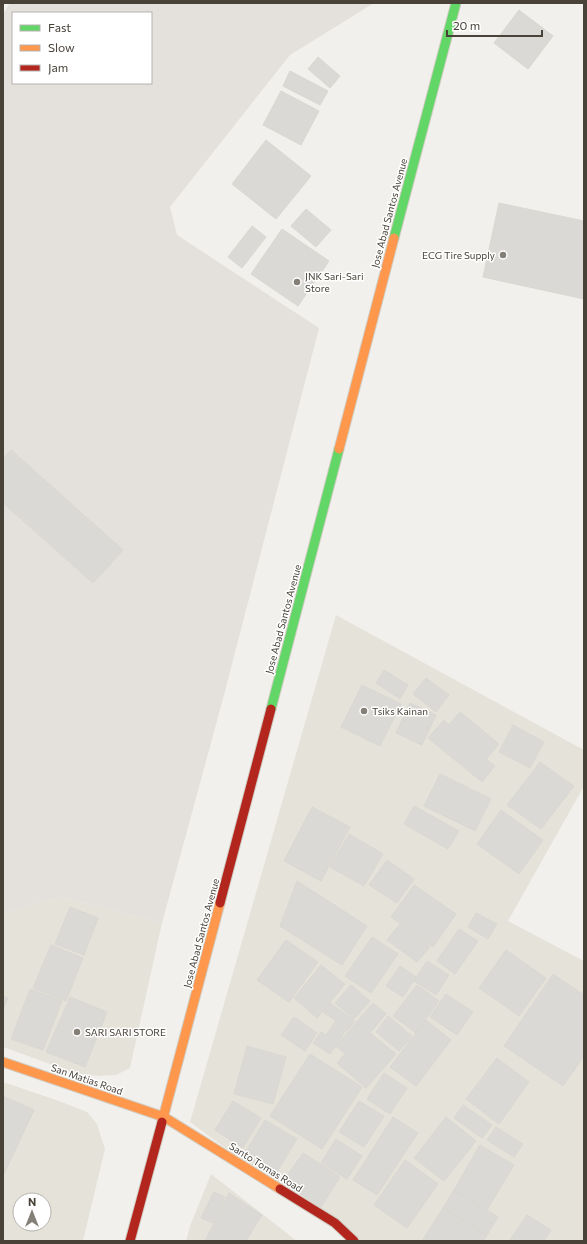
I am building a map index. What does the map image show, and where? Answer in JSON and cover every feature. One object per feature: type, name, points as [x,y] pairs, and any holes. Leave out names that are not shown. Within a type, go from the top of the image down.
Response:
[{"type":"main road","name":"Jose Abad Santos Avenue","points":[[130,1241],[164,1117],[456,3]]},
{"type":"main road","name":"San Matias Road","points":[[3,1062],[164,1117]]},
{"type":"main road","name":"Santo Tomas Road","points":[[164,1117],[335,1223],[354,1241]]},
{"type":"shaded area","points":[[10,3],[374,3],[290,55],[170,207],[177,235],[319,328],[224,695],[162,923],[60,897],[3,914],[3,14]]},
{"type":"shaded area","points":[[336,615],[584,750],[584,786],[508,921],[584,961],[584,1241],[351,1241],[190,1122]]},
{"type":"shaded area","points":[[60,897],[162,923],[130,1068],[116,1075],[98,1076],[75,1073],[3,1047],[3,914]]},
{"type":"shaded area","points":[[3,1082],[87,1112],[97,1124],[105,1149],[83,1241],[3,1241]]},
{"type":"shaded area","points":[[211,1174],[297,1241],[186,1241],[190,1226]]},
{"type":"building","points":[[519,10],[553,36],[528,69],[494,43]]},
{"type":"building","points":[[318,57],[340,76],[330,88],[308,69]]},
{"type":"building","points":[[290,71],[328,91],[320,105],[283,86]]},
{"type":"building","points":[[281,91],[319,111],[301,145],[263,125]]},
{"type":"building","points":[[266,140],[311,176],[276,219],[232,184]]},
{"type":"building","points":[[499,203],[584,221],[584,299],[483,277]]},
{"type":"building","points":[[306,209],[331,230],[316,247],[291,226]]},
{"type":"building","points":[[252,226],[266,237],[242,268],[228,257]]},
{"type":"building","points":[[282,229],[329,261],[298,306],[251,274]]},
{"type":"building","points":[[11,450],[123,550],[93,583],[3,503],[3,459]]},
{"type":"building","points":[[384,670],[408,685],[400,699],[376,683]]},
{"type":"building","points":[[426,678],[449,695],[436,712],[413,694]]},
{"type":"building","points":[[362,685],[401,704],[380,746],[341,727]]},
{"type":"building","points":[[410,703],[436,715],[422,745],[396,733]]},
{"type":"building","points":[[460,712],[499,744],[486,759],[495,766],[482,782],[428,738],[444,720],[449,725]]},
{"type":"building","points":[[513,725],[544,742],[530,768],[499,752]]},
{"type":"building","points":[[540,762],[574,786],[541,829],[507,805]]},
{"type":"building","points":[[440,774],[491,799],[475,831],[424,806]]},
{"type":"building","points":[[414,806],[459,831],[448,849],[404,824]]},
{"type":"building","points":[[312,807],[350,827],[321,881],[284,861]]},
{"type":"building","points":[[501,810],[543,840],[519,874],[477,844]]},
{"type":"building","points":[[349,834],[383,854],[364,886],[330,867]]},
{"type":"building","points":[[387,860],[414,879],[397,903],[369,885]]},
{"type":"building","points":[[297,881],[367,926],[342,965],[280,926]]},
{"type":"building","points":[[414,885],[456,914],[433,947],[391,917]]},
{"type":"building","points":[[70,907],[98,918],[84,955],[55,944]]},
{"type":"building","points":[[476,913],[497,924],[488,939],[468,927]]},
{"type":"building","points":[[400,924],[430,947],[417,962],[387,940]]},
{"type":"building","points":[[459,929],[478,941],[455,974],[437,961]]},
{"type":"building","points":[[372,937],[398,954],[371,993],[345,976]]},
{"type":"building","points":[[286,940],[318,962],[289,1002],[257,980]]},
{"type":"building","points":[[51,945],[83,958],[66,1001],[33,988]]},
{"type":"building","points":[[506,950],[546,978],[519,1016],[479,988]]},
{"type":"building","points":[[427,961],[449,975],[436,995],[414,981]]},
{"type":"building","points":[[321,965],[345,984],[317,1018],[294,998]]},
{"type":"building","points":[[400,966],[416,977],[403,997],[386,986]]},
{"type":"building","points":[[553,974],[584,995],[584,1056],[563,1086],[504,1046]]},
{"type":"building","points":[[351,985],[370,1001],[354,1019],[335,1003]]},
{"type":"building","points":[[417,985],[439,1001],[416,1033],[393,1016]]},
{"type":"building","points":[[30,989],[62,1001],[43,1050],[11,1039]]},
{"type":"building","points":[[446,994],[473,1012],[457,1035],[430,1017]]},
{"type":"building","points":[[3,996],[8,998],[3,1010]]},
{"type":"building","name":"SARI SARI STORE","points":[[70,997],[107,1012],[85,1067],[46,1052]]},
{"type":"building","points":[[330,1003],[355,1021],[347,1031],[346,1030],[330,1054],[313,1043],[321,1032],[326,1035],[336,1021],[323,1012]]},
{"type":"building","points":[[373,1003],[386,1014],[370,1033],[396,1054],[366,1088],[337,1063],[345,1054],[336,1046]]},
{"type":"building","points":[[388,1016],[412,1036],[399,1051],[376,1032]]},
{"type":"building","points":[[294,1017],[317,1033],[305,1051],[281,1035]]},
{"type":"building","points":[[426,1020],[451,1040],[416,1086],[390,1067]]},
{"type":"building","points":[[247,1046],[286,1057],[273,1104],[234,1094]]},
{"type":"building","points":[[310,1054],[362,1087],[322,1149],[270,1116]]},
{"type":"building","points":[[497,1058],[529,1082],[499,1124],[466,1099]]},
{"type":"building","points":[[384,1073],[407,1088],[390,1114],[367,1099]]},
{"type":"building","points":[[3,1096],[34,1110],[3,1176]]},
{"type":"building","points":[[233,1101],[261,1118],[243,1148],[215,1130]]},
{"type":"building","points":[[359,1101],[384,1116],[364,1147],[339,1132]]},
{"type":"building","points":[[463,1105],[492,1125],[482,1138],[454,1118]]},
{"type":"building","points":[[393,1117],[418,1133],[377,1195],[353,1180]]},
{"type":"building","points":[[446,1117],[476,1141],[444,1181],[414,1158]]},
{"type":"building","points":[[265,1120],[297,1139],[275,1175],[243,1156]]},
{"type":"building","points":[[496,1127],[523,1144],[514,1157],[487,1140]]},
{"type":"building","points":[[336,1139],[362,1156],[347,1179],[321,1163]]},
{"type":"building","points":[[480,1145],[514,1165],[487,1210],[454,1190]]},
{"type":"building","points":[[303,1153],[340,1177],[321,1207],[283,1182]]},
{"type":"building","points":[[405,1160],[438,1184],[407,1228],[374,1205]]},
{"type":"building","points":[[454,1190],[498,1217],[487,1235],[443,1208]]},
{"type":"building","points":[[214,1192],[225,1197],[213,1223],[201,1218]]},
{"type":"building","points":[[229,1193],[262,1215],[246,1241],[205,1241]]},
{"type":"building","points":[[443,1208],[487,1235],[483,1241],[422,1241]]},
{"type":"building","points":[[527,1215],[551,1230],[544,1241],[510,1240]]},
{"type":"traffic: fast","points":[[394,238],[456,3]]},
{"type":"traffic: fast","points":[[271,709],[339,449]]},
{"type":"traffic: slow","points":[[339,449],[394,238]]},
{"type":"traffic: slow","points":[[162,1122],[220,903]]},
{"type":"traffic: slow","points":[[3,1062],[164,1117],[280,1189]]},
{"type":"traffic: jam","points":[[220,903],[271,709]]},
{"type":"traffic: jam","points":[[130,1241],[162,1122]]},
{"type":"traffic: jam","points":[[280,1189],[335,1223],[354,1241]]},
{"type":"place","name":"ECG Tire Supply","points":[[503,255]]},
{"type":"place","name":"JNK Sari-Sari Store","points":[[297,282]]},
{"type":"place","name":"Tsiks Kainan","points":[[364,711]]},
{"type":"place","name":"SARI SARI STORE","points":[[77,1032]]}]
